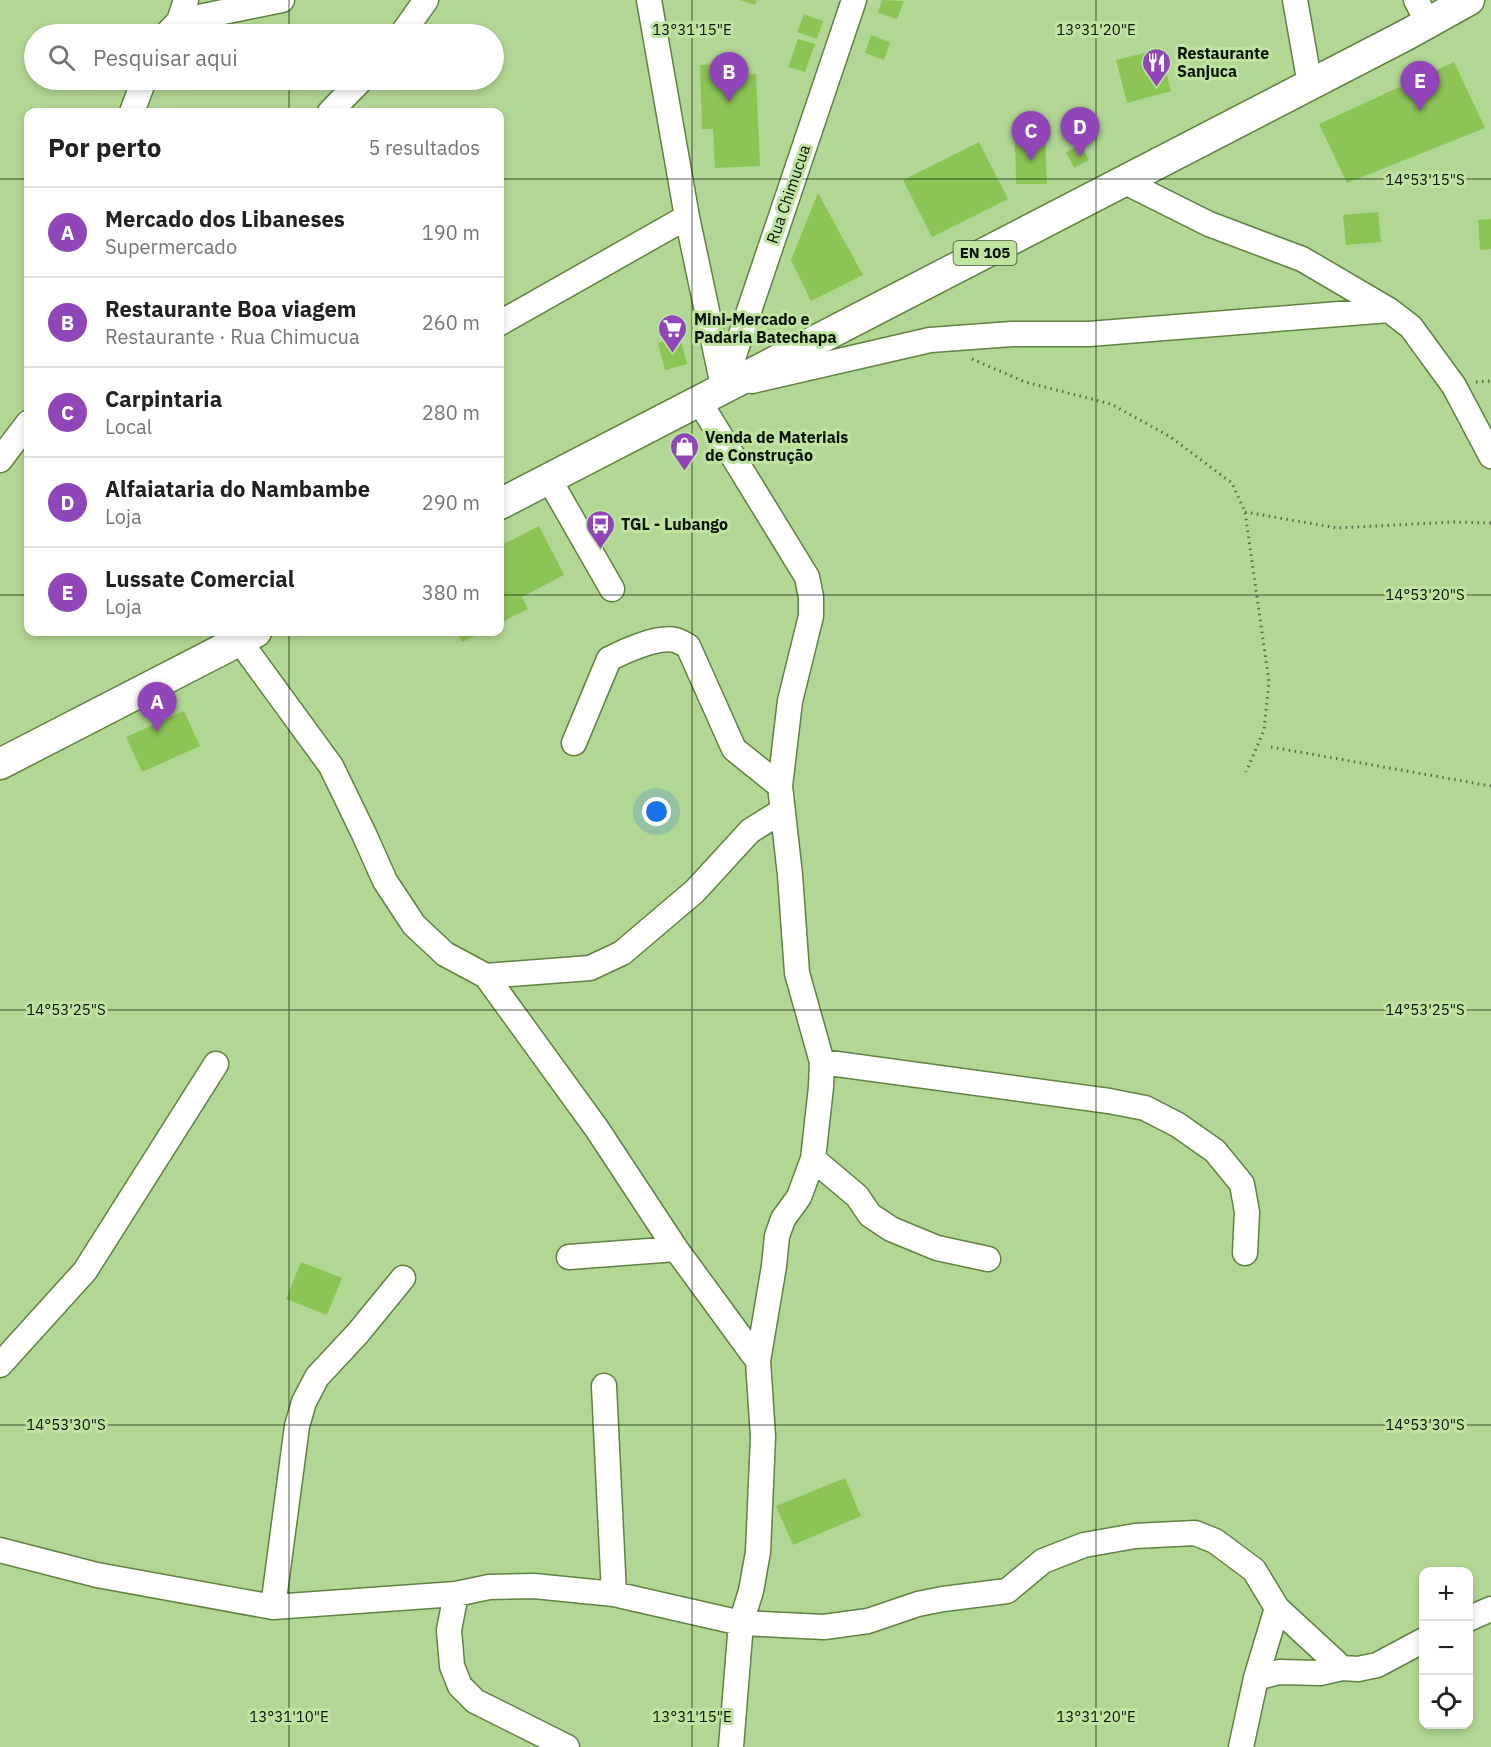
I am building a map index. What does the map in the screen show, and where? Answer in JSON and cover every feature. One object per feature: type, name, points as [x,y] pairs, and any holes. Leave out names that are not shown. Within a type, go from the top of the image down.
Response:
[{"type":"main road","name":"EN 105","points":[[504,502],[1310,85],[1422,11],[1469,0]]},
{"type":"main road","points":[[0,764],[247,636]]},
{"type":"street","points":[[177,18],[282,0]]},
{"type":"street","points":[[409,24],[426,0]]},
{"type":"street","points":[[649,0],[687,217],[711,394],[807,577],[811,597],[811,616],[790,701],[780,786],[790,875],[797,973],[822,1062],[821,1087],[813,1159],[799,1197],[783,1219],[777,1236],[758,1361],[763,1437],[758,1552],[751,1592],[741,1623],[731,1747]]},
{"type":"street","name":"Rua Chimucua","points":[[711,394],[854,0]]},
{"type":"street","points":[[1295,0],[1310,85]]},
{"type":"street","points":[[134,108],[140,90]]},
{"type":"street","points":[[334,108],[351,90]]},
{"type":"street","points":[[1123,181],[1209,224],[1302,259],[1389,310],[1411,327],[1454,386],[1491,456]]},
{"type":"street","points":[[504,321],[687,217]]},
{"type":"street","points":[[711,394],[930,340],[1012,334],[1089,334],[1389,310]]},
{"type":"street","points":[[0,460],[24,428]]},
{"type":"street","points":[[549,479],[612,590]]},
{"type":"street","points":[[247,636],[331,766],[385,881],[414,925],[445,954],[486,976],[597,1129],[676,1249],[758,1361]]},
{"type":"street","points":[[574,743],[609,659],[656,641],[673,640],[688,646],[734,749],[780,786]]},
{"type":"street","points":[[486,976],[590,968],[622,953],[694,891],[750,831],[782,811]]},
{"type":"street","points":[[822,1062],[1098,1099],[1145,1108],[1178,1125],[1215,1151],[1242,1184],[1247,1212],[1245,1253]]},
{"type":"street","points":[[0,1365],[85,1271],[216,1064]]},
{"type":"street","points":[[813,1159],[857,1196],[870,1215],[891,1229],[937,1248],[988,1259]]},
{"type":"street","points":[[569,1257],[676,1249]]},
{"type":"street","points":[[273,1607],[297,1426],[304,1402],[317,1377],[358,1333],[403,1278]]},
{"type":"street","points":[[604,1386],[614,1594]]},
{"type":"street","points":[[0,1550],[98,1575],[273,1607],[456,1594],[489,1587],[534,1586],[614,1594],[741,1623],[824,1627],[868,1621],[918,1604],[942,1599],[1007,1591],[1042,1561],[1084,1545],[1135,1536],[1195,1533],[1215,1541],[1254,1570],[1277,1608],[1342,1668]]},
{"type":"street","points":[[456,1594],[450,1630],[452,1666],[460,1686],[475,1701],[567,1747]]},
{"type":"street","points":[[1241,1747],[1256,1678],[1277,1608]]},
{"type":"street","points":[[1473,1617],[1491,1609]]},
{"type":"street","points":[[1256,1678],[1279,1672],[1320,1673],[1342,1668],[1358,1669],[1377,1665],[1419,1643]]},
{"type":"path","points":[[972,358],[1025,382],[1111,404],[1169,436],[1232,483],[1245,512],[1269,682],[1264,730],[1246,772]]},
{"type":"path","points":[[1245,512],[1337,528],[1454,522],[1491,523]]},
{"type":"path","points":[[1271,747],[1491,786]]},
{"type":"building","points":[[740,0],[757,0],[755,5]]},
{"type":"building","points":[[882,0],[904,1],[897,19],[878,13]]},
{"type":"building","points":[[804,14],[823,21],[817,39],[797,32]]},
{"type":"building","points":[[871,35],[890,42],[884,60],[865,53]]},
{"type":"building","points":[[798,39],[815,44],[805,72],[788,67]]},
{"type":"building","points":[[1160,49],[1171,91],[1127,103],[1116,60]]},
{"type":"building","points":[[1454,62],[1485,128],[1347,183],[1319,124]]},
{"type":"building","points":[[719,64],[719,76],[756,74],[760,166],[715,168],[713,129],[702,129],[700,65]]},
{"type":"building","points":[[1045,138],[1047,184],[1016,184],[1015,139]]},
{"type":"building","points":[[979,142],[1008,199],[932,237],[903,180]]},
{"type":"building","points":[[1081,145],[1089,160],[1074,168],[1066,152]]},
{"type":"building","points":[[818,193],[863,275],[811,301],[791,260]]},
{"type":"building","points":[[1378,212],[1381,242],[1346,245],[1343,215]]},
{"type":"building","points":[[1491,219],[1491,249],[1480,250],[1478,220]]},
{"type":"building","name":"Mini-Mercado e Padaria Batechapa","points":[[680,337],[687,364],[665,370],[658,343]]},
{"type":"building","points":[[539,526],[564,575],[522,597],[528,609],[504,621],[504,544]]},
{"type":"building","points":[[458,636],[475,636],[462,642]]},
{"type":"building","points":[[184,711],[200,746],[142,772],[126,737]]},
{"type":"building","points":[[301,1262],[342,1278],[327,1315],[286,1299]]},
{"type":"building","points":[[845,1478],[861,1516],[793,1545],[776,1506]]},
{"type":"place","name":"Restaurante Sanjuca","points":[[1156,88]]},
{"type":"place","name":"Restaurante Boa viagem","points":[[729,102]]},
{"type":"place","name":"Lussate Comercial","points":[[1420,111]]},
{"type":"place","name":"Alfaiataria do Nambambe","points":[[1080,157]]},
{"type":"place","name":"Carpintaria","points":[[1031,161]]},
{"type":"place","name":"Mini-Mercado e Padaria Batechapa","points":[[673,354]]},
{"type":"place","name":"Venda de Materiais de Construção","points":[[684,472]]},
{"type":"place","name":"TGL - Lubango","points":[[600,550]]},
{"type":"place","name":"Mercado dos Libaneses","points":[[157,732]]}]
